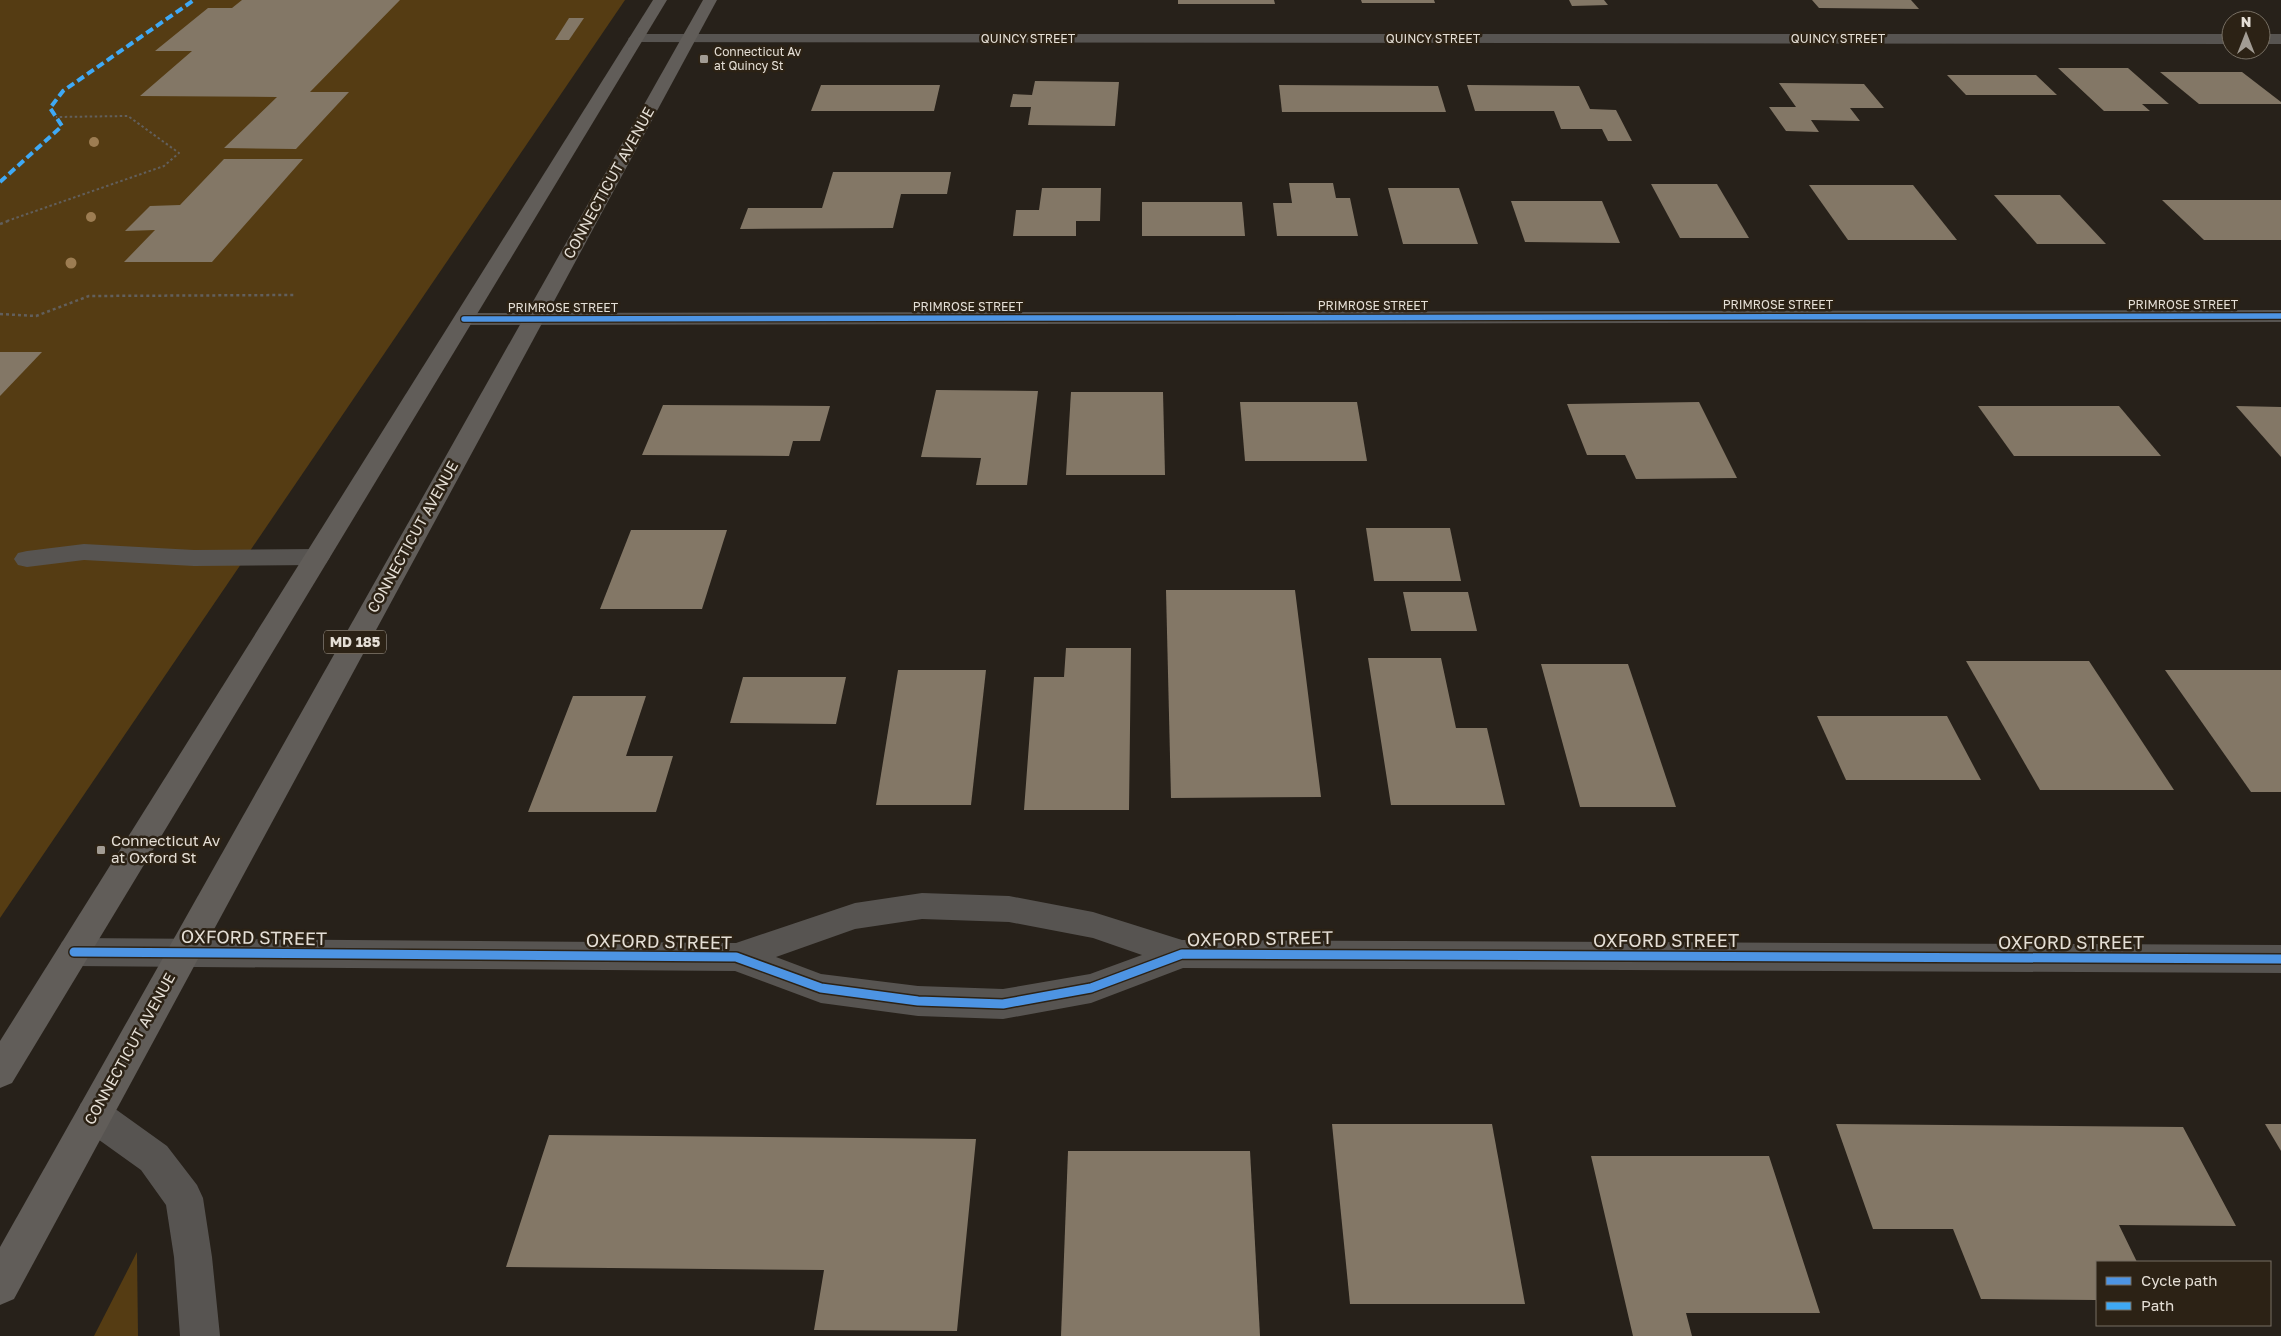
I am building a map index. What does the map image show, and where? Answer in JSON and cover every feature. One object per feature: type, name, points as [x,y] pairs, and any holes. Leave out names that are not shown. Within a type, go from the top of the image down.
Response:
[{"type":"main road","points":[[0,1072],[660,0]]},
{"type":"main road","name":"CONNECTICUT AVENUE","points":[[0,1285],[710,0]]},
{"type":"street","name":"QUINCY STREET","points":[[636,39],[2221,39]]},
{"type":"street","name":"PRIMROSE STREET","points":[[464,319],[2281,316]]},
{"type":"street","points":[[27,560],[84,552],[194,558],[317,557]]},
{"type":"street","name":"OXFORD STREET","points":[[736,957],[855,916],[922,906],[1009,909],[1093,924],[1182,954],[2281,959]]},
{"type":"street","name":"OXFORD STREET","points":[[74,952],[736,957],[821,988],[918,1001],[1003,1004],[1091,988],[1182,954]]},
{"type":"street","points":[[94,1115],[154,1158],[184,1198],[193,1257],[200,1336]]},
{"type":"path","points":[[0,224],[164,166],[179,153],[128,116],[56,117]]},
{"type":"path","points":[[0,314],[36,316],[89,296],[294,295]]},
{"type":"shaded area","points":[[0,0],[625,0],[0,918]]},
{"type":"shaded area","points":[[137,1252],[138,1336],[94,1336]]},
{"type":"building","points":[[242,0],[400,0],[310,92],[349,92],[296,149],[224,148],[277,97],[140,96],[192,51],[155,51],[208,8],[232,8]]},
{"type":"building","points":[[1178,0],[1274,0],[1275,4],[1178,4]]},
{"type":"building","points":[[1361,0],[1434,0],[1435,3],[1362,3]]},
{"type":"building","points":[[1569,0],[1604,0],[1608,5],[1572,6]]},
{"type":"building","points":[[1812,0],[1911,0],[1919,9],[1819,8]]},
{"type":"building","points":[[569,18],[584,18],[569,40],[555,40]]},
{"type":"building","points":[[2058,68],[2128,68],[2169,104],[2142,104],[2150,111],[2104,111]]},
{"type":"building","points":[[2160,72],[2242,72],[2281,102],[2281,104],[2199,104]]},
{"type":"building","points":[[1947,75],[2036,75],[2057,95],[1966,95]]},
{"type":"building","points":[[1035,81],[1119,82],[1115,126],[1028,125],[1031,107],[1010,107],[1013,94],[1032,95]]},
{"type":"building","points":[[1779,83],[1864,84],[1884,108],[1850,108],[1860,121],[1811,120],[1819,132],[1786,131],[1769,107],[1796,107]]},
{"type":"building","points":[[821,85],[940,85],[934,111],[811,111]]},
{"type":"building","points":[[1279,85],[1438,86],[1446,112],[1282,112]]},
{"type":"building","points":[[1467,85],[1579,86],[1590,109],[1616,110],[1632,141],[1608,141],[1602,129],[1561,129],[1554,111],[1475,111]]},
{"type":"building","points":[[224,159],[303,159],[212,262],[124,262],[155,230],[125,231],[150,206],[180,205]]},
{"type":"building","points":[[833,172],[951,172],[947,194],[901,194],[893,228],[740,229],[748,208],[822,208]]},
{"type":"building","points":[[1289,183],[1333,183],[1336,198],[1350,198],[1358,236],[1277,236],[1273,203],[1292,203]]},
{"type":"building","points":[[1651,184],[1717,184],[1749,238],[1680,238]]},
{"type":"building","points":[[1809,185],[1913,185],[1957,240],[1848,240]]},
{"type":"building","points":[[1042,188],[1101,188],[1100,221],[1076,221],[1076,236],[1013,236],[1016,210],[1039,210]]},
{"type":"building","points":[[1388,188],[1459,188],[1478,244],[1403,244]]},
{"type":"building","points":[[1994,195],[2060,195],[2106,244],[2037,244]]},
{"type":"building","points":[[2162,200],[2281,200],[2281,240],[2204,240]]},
{"type":"building","points":[[1511,201],[1602,201],[1620,243],[1525,242]]},
{"type":"building","points":[[1142,202],[1242,202],[1245,236],[1142,236]]},
{"type":"building","points":[[0,352],[42,352],[0,396]]},
{"type":"building","points":[[936,390],[1038,391],[1027,485],[976,485],[981,458],[921,457]]},
{"type":"building","points":[[1071,392],[1163,392],[1165,475],[1066,475]]},
{"type":"building","points":[[1240,402],[1357,402],[1367,461],[1245,461]]},
{"type":"building","points":[[1699,402],[1737,478],[1636,479],[1625,455],[1587,455],[1567,404]]},
{"type":"building","points":[[663,405],[830,406],[820,441],[793,441],[789,456],[642,455]]},
{"type":"building","points":[[1978,406],[2119,406],[2161,456],[2014,456]]},
{"type":"building","points":[[2236,406],[2281,407],[2281,457]]},
{"type":"building","points":[[1366,528],[1450,528],[1461,581],[1374,581]]},
{"type":"building","points":[[631,530],[727,530],[702,609],[600,609]]},
{"type":"building","points":[[1166,590],[1295,590],[1321,797],[1171,798]]},
{"type":"building","points":[[1403,592],[1468,592],[1477,631],[1411,631]]},
{"type":"building","points":[[1066,648],[1131,648],[1129,810],[1024,810],[1034,677],[1064,677]]},
{"type":"building","points":[[1368,658],[1441,658],[1456,728],[1487,728],[1505,805],[1391,805]]},
{"type":"building","points":[[1966,661],[2089,661],[2174,790],[2040,790]]},
{"type":"building","points":[[1541,664],[1628,664],[1676,807],[1580,807]]},
{"type":"building","points":[[898,670],[986,670],[971,805],[876,805]]},
{"type":"building","points":[[2165,670],[2281,670],[2281,792],[2251,792]]},
{"type":"building","points":[[743,677],[846,677],[836,724],[730,723]]},
{"type":"building","points":[[573,696],[646,696],[626,756],[673,756],[656,812],[528,812]]},
{"type":"building","points":[[1817,716],[1947,716],[1981,780],[1846,780]]},
{"type":"building","points":[[1332,1124],[1492,1124],[1525,1304],[1350,1304]]},
{"type":"building","points":[[1836,1124],[2183,1127],[2236,1226],[2119,1225],[2137,1261],[2096,1261],[2096,1300],[1981,1299],[1953,1229],[1873,1229]]},
{"type":"building","points":[[2265,1124],[2281,1124],[2281,1151]]},
{"type":"building","points":[[549,1135],[976,1139],[957,1331],[814,1330],[824,1270],[506,1267]]},
{"type":"building","points":[[1068,1151],[1250,1151],[1260,1336],[1061,1336]]},
{"type":"building","points":[[1591,1156],[1769,1156],[1820,1313],[1686,1313],[1692,1336],[1633,1336]]},
{"type":"marked path","points":[[0,182],[62,126],[50,108],[63,91],[194,0]]},
{"type":"cycle path","points":[[464,319],[2281,316]]},
{"type":"cycle path","points":[[74,952],[736,957],[821,988],[918,1001],[1003,1004],[1091,988],[1182,954],[2281,959]]},
{"type":"place","name":"Connecticut Av at Quincy St","points":[[704,59]]},
{"type":"place","name":"Connecticut Av at Oxford St","points":[[101,850]]}]
